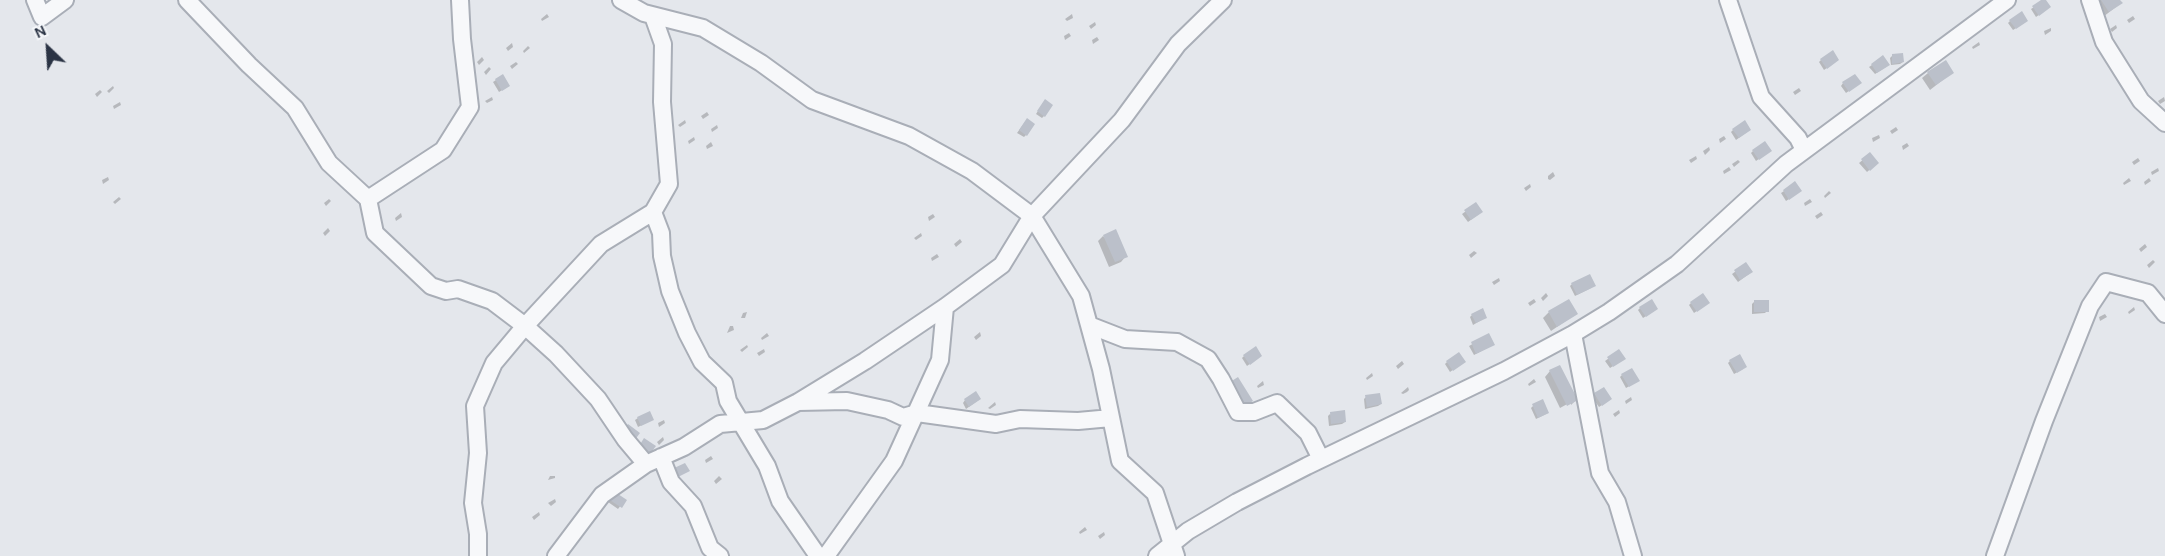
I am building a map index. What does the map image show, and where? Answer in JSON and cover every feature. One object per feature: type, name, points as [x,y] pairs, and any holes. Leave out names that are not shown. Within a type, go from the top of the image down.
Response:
[{"type":"street","points":[[36,0],[42,17],[65,0]]},
{"type":"street","points":[[187,0],[249,65],[295,108],[329,163],[368,199],[375,233],[431,286],[446,291],[458,289],[492,301],[556,354],[598,399],[625,439],[653,461],[693,506],[710,548],[720,556]]},
{"type":"street","points":[[368,199],[443,150],[470,107],[460,0]]},
{"type":"street","points":[[621,0],[644,13],[703,28],[760,63],[812,100],[909,136],[972,171],[1032,216],[1081,296],[1120,461],[1155,493],[1175,549]]},
{"type":"street","points":[[556,556],[602,495],[653,461],[684,447],[720,424],[763,420],[798,402],[865,361],[945,307],[1002,264],[1032,216],[1122,120],[1178,44],[1223,0]]},
{"type":"street","points":[[1728,0],[1761,97],[1798,138],[1804,150]]},
{"type":"street","points":[[1157,556],[1175,549],[1227,508],[1322,459],[1504,371],[1573,334],[1645,288],[1677,264],[1741,207],[1770,177],[2007,0]]},
{"type":"street","points":[[2090,0],[2104,42],[2141,101],[2165,123]]},
{"type":"street","points":[[478,556],[478,534],[473,504],[478,453],[475,406],[494,363],[601,244],[653,212],[669,184],[662,102],[663,44],[653,16]]},
{"type":"street","points":[[653,212],[661,233],[662,256],[670,291],[687,333],[702,362],[724,383],[728,401],[767,466],[780,501],[818,556]]},
{"type":"street","points":[[1995,556],[2044,421],[2090,306],[2106,282],[2148,293],[2165,314]]},
{"type":"street","points":[[826,556],[894,461],[917,413],[940,360],[945,307]]},
{"type":"street","points":[[1089,325],[1125,339],[1177,342],[1208,359],[1238,412],[1254,412],[1277,403],[1308,433],[1322,459]]},
{"type":"street","points":[[1573,334],[1600,473],[1617,502],[1633,556]]},
{"type":"street","points":[[798,402],[847,401],[888,410],[903,417],[917,413],[996,424],[1020,419],[1078,421],[1111,418]]},
{"type":"building","points":[[2041,0],[2046,0],[2051,7],[2039,16],[2032,6]]},
{"type":"building","points":[[2101,0],[2120,0],[2123,3],[2109,12]]},
{"type":"building","points":[[2022,11],[2028,21],[2016,29],[2009,20]]},
{"type":"building","points":[[1833,50],[1839,60],[1827,69],[1820,59]]},
{"type":"building","points":[[1903,53],[1904,62],[1892,64],[1892,54]]},
{"type":"building","points":[[1883,55],[1890,65],[1877,73],[1871,64]]},
{"type":"building","points":[[1946,60],[1954,73],[1936,85],[1927,72]]},
{"type":"building","points":[[503,74],[510,86],[502,91],[495,79]]},
{"type":"building","points":[[1855,74],[1862,83],[1849,92],[1842,82]]},
{"type":"building","points":[[1045,99],[1053,105],[1045,117],[1037,111]]},
{"type":"building","points":[[1027,118],[1035,124],[1027,136],[1019,130]]},
{"type":"building","points":[[1745,120],[1751,130],[1739,138],[1732,129]]},
{"type":"building","points":[[1765,141],[1772,151],[1759,160],[1752,150]]},
{"type":"building","points":[[1870,152],[1879,163],[1870,171],[1861,159]]},
{"type":"building","points":[[1795,181],[1802,191],[1789,200],[1783,190]]},
{"type":"building","points":[[1476,202],[1483,212],[1471,220],[1464,210]]},
{"type":"building","points":[[1116,229],[1128,257],[1115,262],[1103,235]]},
{"type":"building","points":[[1746,262],[1753,272],[1740,280],[1734,270]]},
{"type":"building","points":[[1590,274],[1596,286],[1577,295],[1571,283]]},
{"type":"building","points":[[1703,293],[1710,303],[1697,312],[1690,302]]},
{"type":"building","points":[[1569,299],[1578,314],[1557,327],[1548,311]]},
{"type":"building","points":[[1652,299],[1658,309],[1646,317],[1639,307]]},
{"type":"building","points":[[1754,300],[1769,300],[1769,312],[1754,312]]},
{"type":"building","points":[[1483,308],[1487,318],[1476,323],[1471,314]]},
{"type":"building","points":[[1489,333],[1495,345],[1476,354],[1471,342]]},
{"type":"building","points":[[1256,346],[1262,356],[1250,365],[1243,355]]},
{"type":"building","points":[[1619,349],[1626,359],[1613,367],[1607,357]]},
{"type":"building","points":[[1459,352],[1466,362],[1453,371],[1446,361]]},
{"type":"building","points":[[1740,354],[1747,367],[1737,373],[1729,360]]},
{"type":"building","points":[[1560,365],[1578,400],[1567,406],[1549,370]]},
{"type":"building","points":[[1632,368],[1640,381],[1629,387],[1621,374]]},
{"type":"building","points":[[1238,377],[1253,401],[1243,407],[1227,384]]},
{"type":"building","points":[[1604,387],[1612,399],[1602,406],[1594,393]]},
{"type":"building","points":[[976,391],[981,399],[969,407],[964,399]]},
{"type":"building","points":[[1380,393],[1382,404],[1367,407],[1365,395]]},
{"type":"building","points":[[1543,399],[1549,413],[1538,418],[1532,404]]},
{"type":"building","points":[[1345,410],[1346,422],[1331,424],[1330,412]]},
{"type":"building","points":[[650,411],[654,420],[641,426],[637,417]]},
{"type":"building","points":[[628,424],[640,433],[634,441],[622,432]]},
{"type":"building","points":[[644,438],[656,446],[650,454],[639,446]]},
{"type":"building","points":[[685,463],[690,471],[676,478],[672,469]]},
{"type":"building","points":[[615,492],[627,500],[622,508],[610,500]]}]
